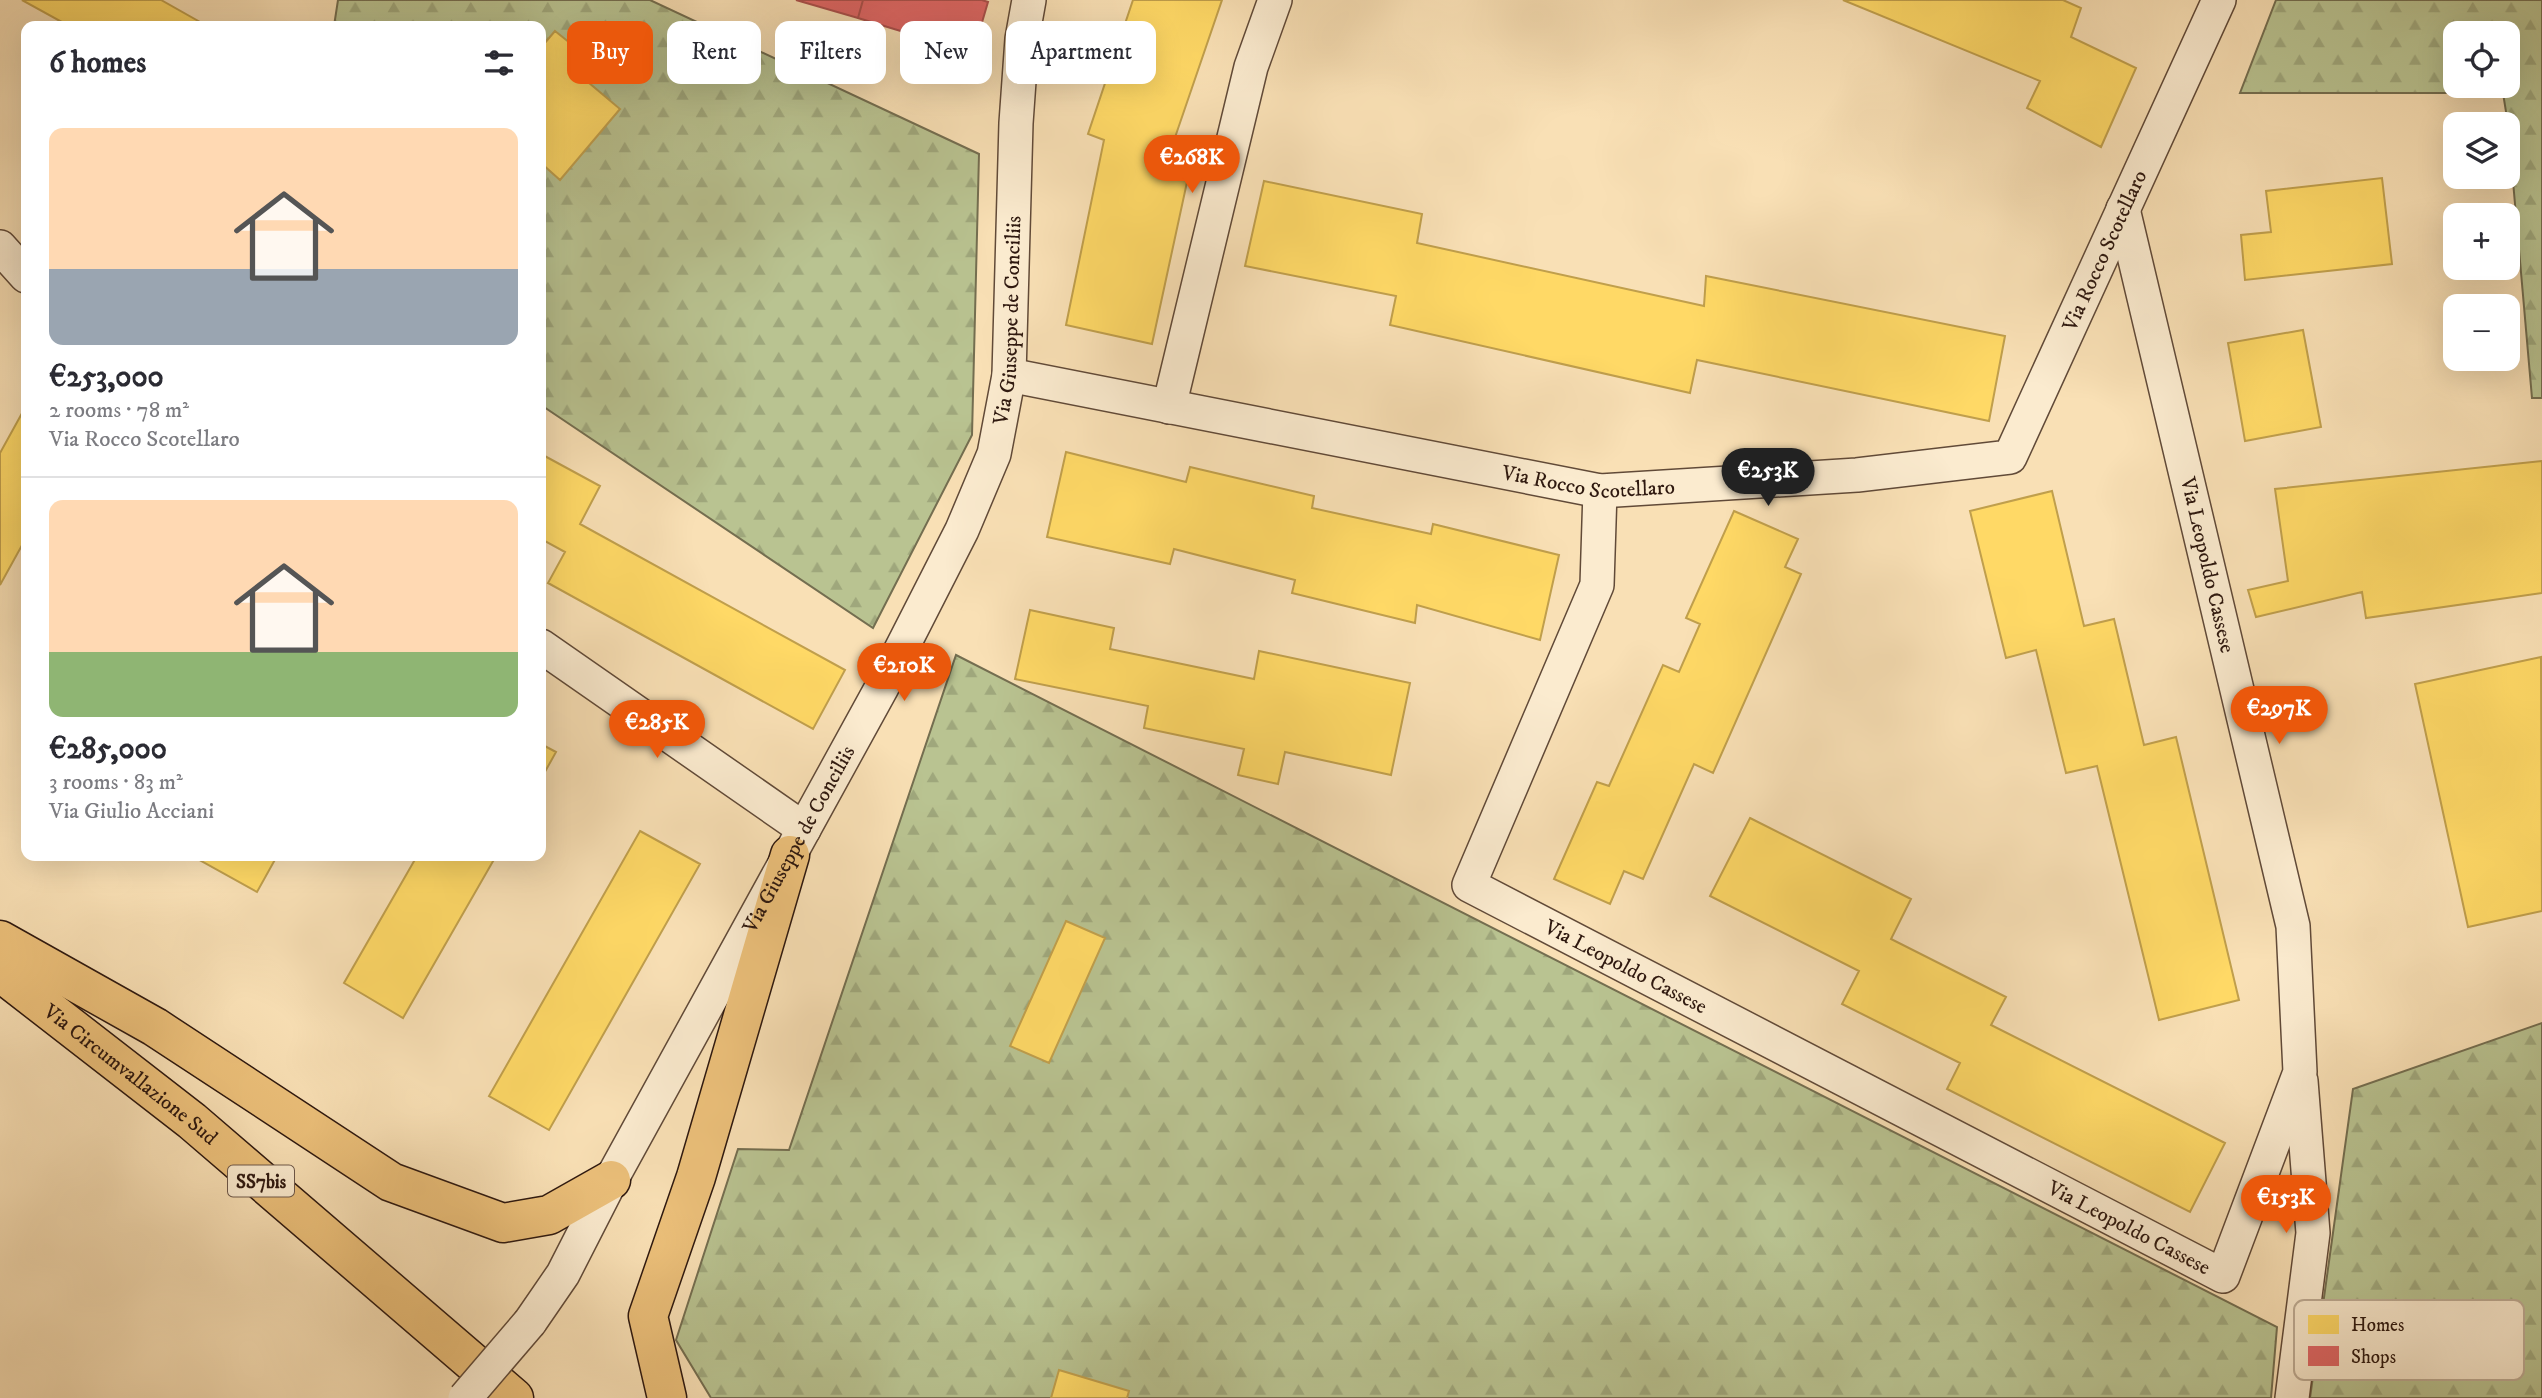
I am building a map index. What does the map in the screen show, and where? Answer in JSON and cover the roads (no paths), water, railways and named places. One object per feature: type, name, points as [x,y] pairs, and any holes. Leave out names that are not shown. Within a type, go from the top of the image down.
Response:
[{"type":"main road","points":[[667,1398],[648,1316],[696,1177],[797,842]]},
{"type":"main road","points":[[0,940],[155,1027],[391,1182],[503,1223],[549,1214],[611,1180]]},
{"type":"main road","name":"Via Circumvallazione Sud","points":[[0,972],[192,1121],[514,1398]]},
{"type":"street","name":"Via Giuseppe de Conciliis","points":[[465,1398],[530,1322],[563,1274],[611,1180],[882,687],[962,530],[994,454],[1009,375],[1016,123],[1022,39],[1029,0]]},
{"type":"street","points":[[1169,407],[1251,68],[1275,0]]},
{"type":"street","name":"Via Rocco Scotellaro","points":[[1009,375],[1600,491],[1857,475],[2010,457],[2219,0]]},
{"type":"street","name":"Via Leopoldo Cassese","points":[[1600,491],[1597,585],[1469,885],[2223,1276],[2300,1072],[2293,926],[2123,209]]},
{"type":"street","points":[[0,247],[21,270]]},
{"type":"street","points":[[546,650],[797,842]]},
{"type":"street","points":[[2300,1072],[2314,1233],[2305,1300]]},
{"type":"street","points":[[2292,1398],[2294,1380]]}]
